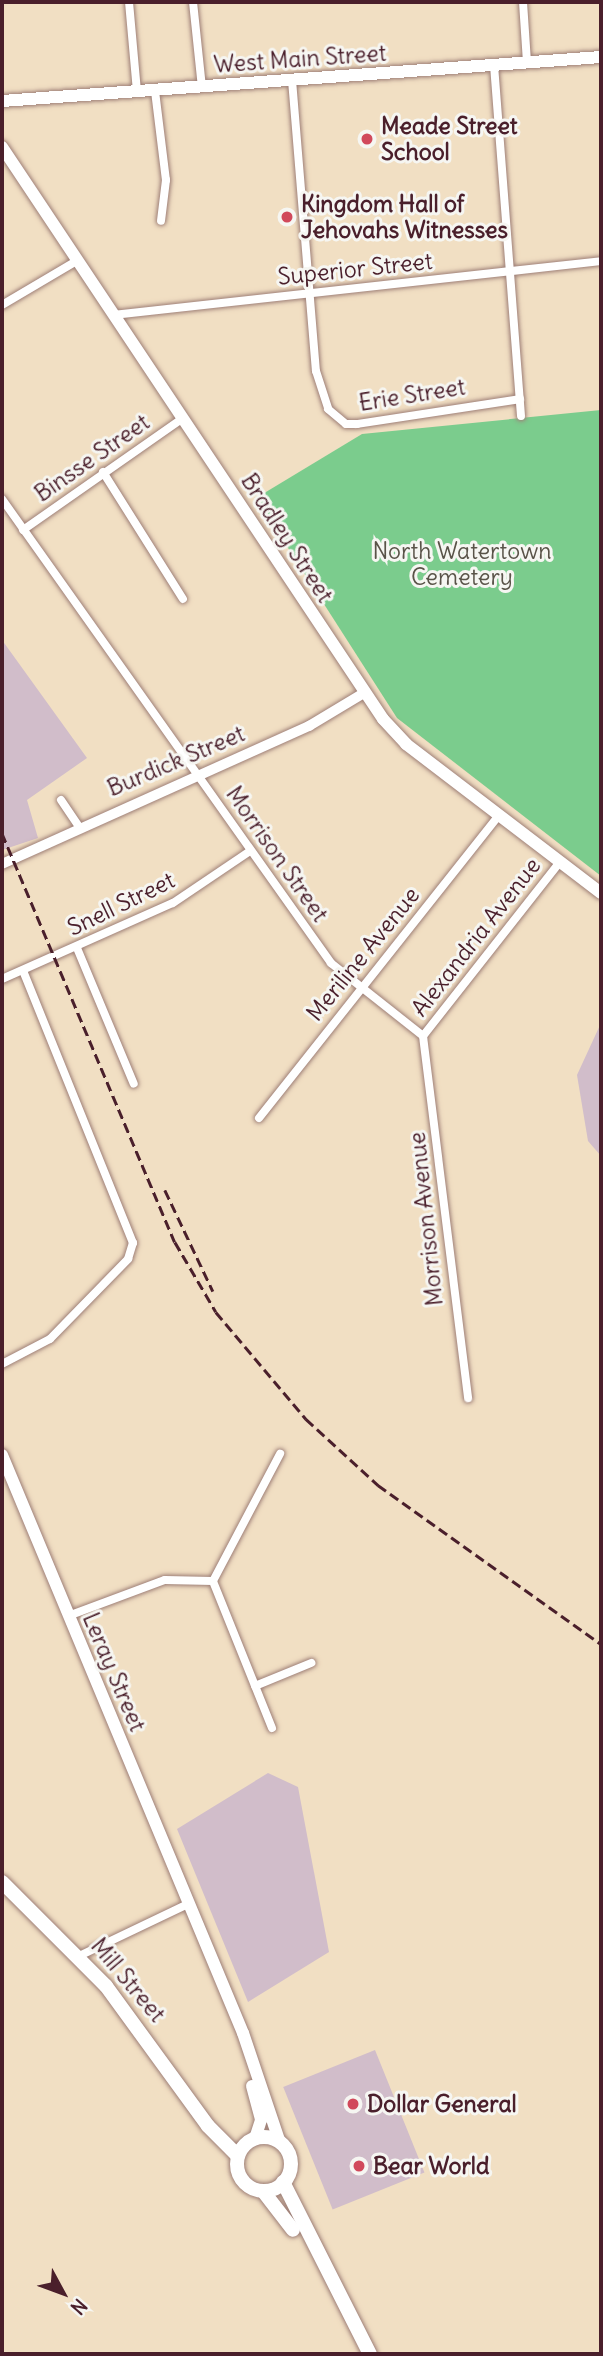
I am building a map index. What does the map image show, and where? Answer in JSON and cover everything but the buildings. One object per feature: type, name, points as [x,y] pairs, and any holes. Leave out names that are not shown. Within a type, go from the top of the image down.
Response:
[{"type":"highway","name":"Mill Street","points":[[2,1882],[79,1956],[139,2026],[205,2120],[246,2147]]},
{"type":"highway","points":[[262,2191],[283,2182],[291,2163],[280,2143],[246,2147],[237,2173],[262,2191],[322,2266]]},
{"type":"highway","points":[[283,2182],[322,2266],[370,2354]]},
{"type":"main road","name":"West Main Street","points":[[2,101],[601,57]]},
{"type":"main road","name":"Bradley Street","points":[[2,147],[364,693],[406,744],[601,894]]},
{"type":"main road","name":"Leray Street","points":[[2,1455],[237,2028]]},
{"type":"main road","points":[[237,2028],[280,2143]]},
{"type":"main road","points":[[237,2028],[261,2120],[246,2147]]},
{"type":"street","points":[[129,2],[137,92]]},
{"type":"street","points":[[193,2],[202,87]]},
{"type":"street","points":[[523,2],[527,63]]},
{"type":"street","points":[[494,65],[522,416]]},
{"type":"street","points":[[292,80],[309,294]]},
{"type":"street","points":[[155,91],[166,180],[161,221]]},
{"type":"street","points":[[2,305],[78,260]]},
{"type":"street","name":"Superior Street","points":[[113,314],[601,261]]},
{"type":"street","name":"Erie Street","points":[[309,294],[323,398],[346,424],[520,399]]},
{"type":"street","name":"Binsse Street","points":[[23,530],[183,418]]},
{"type":"street","points":[[103,472],[183,599]]},
{"type":"street","name":"Morrison Street","points":[[2,499],[331,963],[423,1036]]},
{"type":"street","name":"Burdick Street","points":[[2,864],[196,772],[309,726],[364,693]]},
{"type":"street","points":[[61,800],[79,827]]},
{"type":"street","name":"Meriline Avenue","points":[[259,1118],[498,816]]},
{"type":"street","name":"Snell Street","points":[[2,979],[77,948],[173,903],[250,851]]},
{"type":"street","name":"Alexandria Avenue","points":[[423,1036],[560,862]]},
{"type":"street","points":[[77,948],[134,1084]]},
{"type":"street","points":[[2,1364],[50,1339],[128,1259],[132,1243],[23,971]]},
{"type":"street","name":"Morrison Avenue","points":[[423,1036],[467,1398]]},
{"type":"street","points":[[272,1728],[213,1581],[280,1454]]},
{"type":"street","points":[[68,1616],[164,1580],[213,1581]]},
{"type":"street","points":[[255,1686],[312,1663]]},
{"type":"street","points":[[79,1956],[188,1904]]},
{"type":"shaded area","points":[[2,640],[87,758],[27,800],[38,838],[2,850]]},
{"type":"shaded area","points":[[601,1023],[601,1156],[588,1141],[577,1075]]},
{"type":"shaded area","points":[[268,1773],[298,1787],[329,1952],[248,2002],[177,1829]]},
{"type":"shaded area","points":[[375,2050],[424,2172],[333,2209],[283,2087]]},
{"type":"green space","name":"North Watertown Cemetery","points":[[601,410],[601,876],[397,718],[256,498],[362,434]]},
{"type":"railway","points":[[2,833],[175,1242],[216,1312],[306,1419],[378,1485],[601,1644]]},
{"type":"railway","points":[[165,1190],[213,1291]]},
{"type":"place","name":"Meade Street School","points":[[367,139]]},
{"type":"place","name":"Kingdom Hall of Jehovahs Witnesses","points":[[287,217]]},
{"type":"place","name":"Dollar General","points":[[353,2104]]},
{"type":"place","name":"Bear World","points":[[359,2166]]}]
